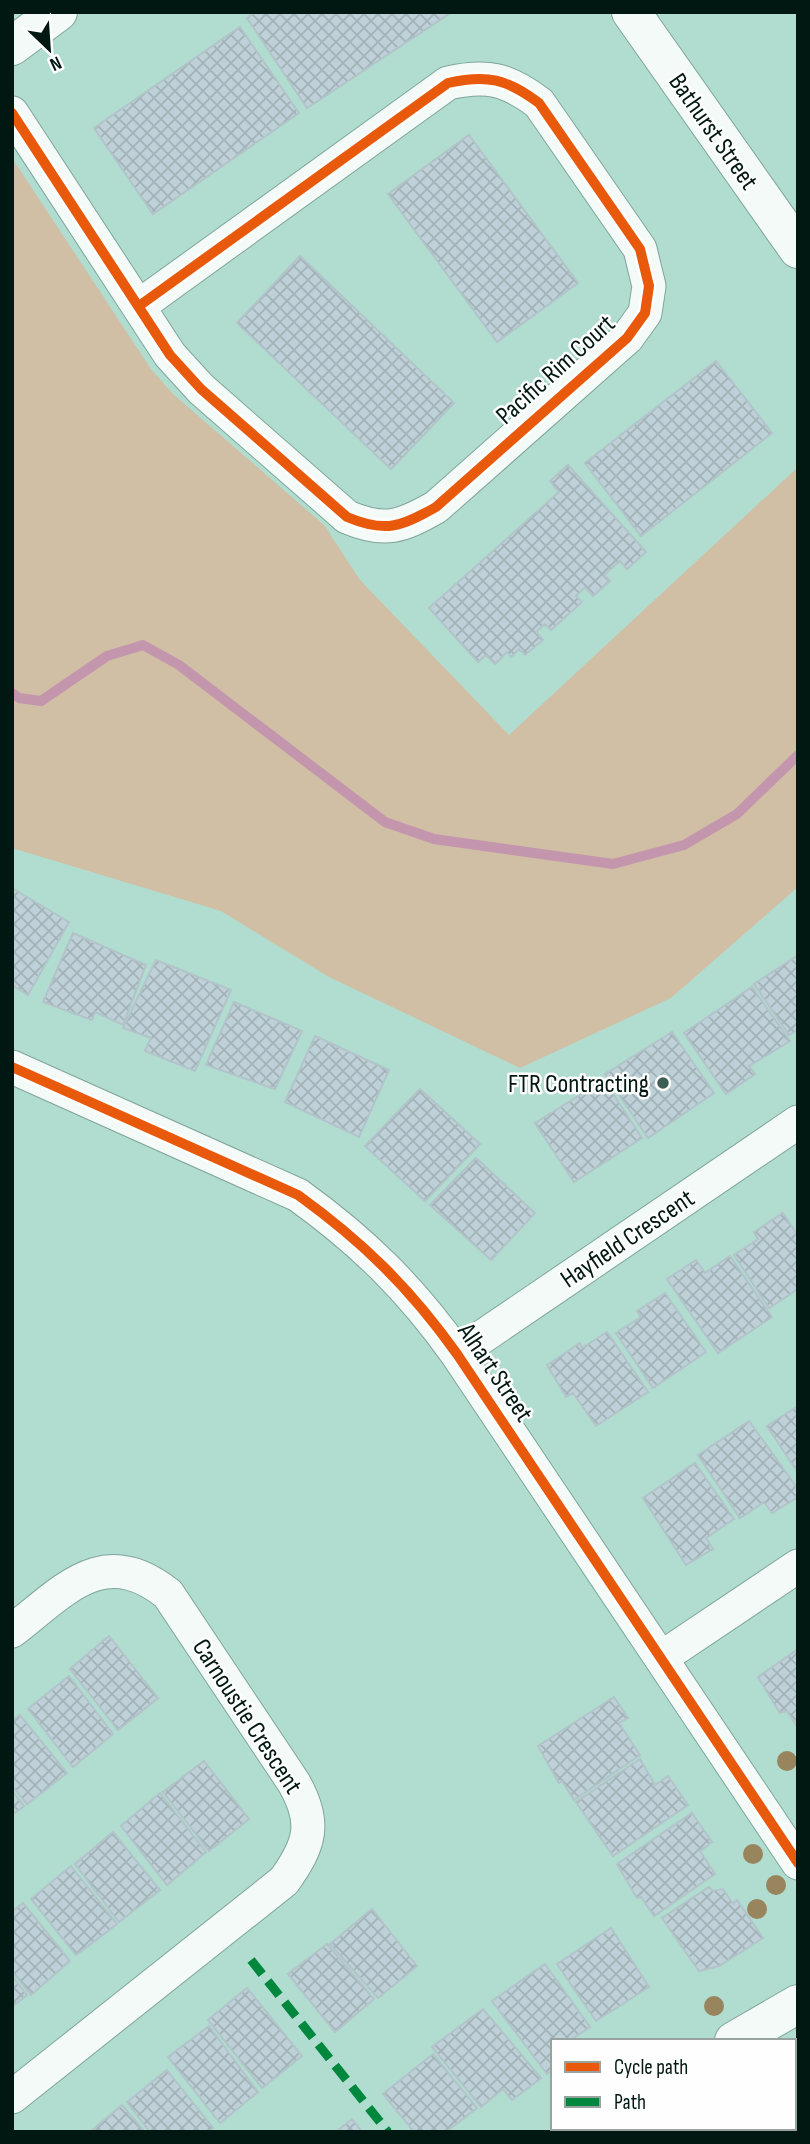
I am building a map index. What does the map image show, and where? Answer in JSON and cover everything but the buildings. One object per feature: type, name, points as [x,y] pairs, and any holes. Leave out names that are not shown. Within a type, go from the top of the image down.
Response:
[{"type":"main road","points":[[12,46],[58,12]]},
{"type":"main road","name":"Bathurst Street","points":[[631,12],[798,249]]},
{"type":"main road","points":[[737,2039],[798,2004]]},
{"type":"street","name":"Pacific Rim Court","points":[[12,113],[170,355],[201,389],[347,517],[372,527],[406,524],[436,507],[627,338],[645,313],[649,286],[640,249],[539,103],[520,89],[494,78],[470,78],[448,83],[139,306]]},
{"type":"street","name":"Alhart Street","points":[[12,1067],[298,1195],[386,1266],[425,1309],[457,1354],[798,1863]]},
{"type":"street","name":"Hayfield Crescent","points":[[457,1354],[798,1122]]},
{"type":"street","points":[[661,1658],[798,1566]]},
{"type":"street","name":"Carnoustie Crescent","points":[[12,1631],[74,1581],[95,1572],[117,1570],[151,1581],[167,1594],[294,1783],[307,1806],[309,1829],[303,1855],[284,1881],[12,2097]]},
{"type":"shaded area","points":[[12,158],[151,369],[173,394],[324,525],[360,580],[509,735],[798,467],[798,887],[671,998],[520,1068],[329,977],[221,911],[12,848]]},
{"type":"shaded area","points":[[798,2067],[798,2132],[691,2132],[796,2130]]},
{"type":"waterway","points":[[12,693],[19,698],[41,701],[107,656],[143,645],[179,665],[385,822],[434,839],[613,864],[684,845],[737,814],[798,755]]},
{"type":"marked path","points":[[251,1960],[388,2132]]},
{"type":"cycle path","points":[[12,113],[170,355],[201,389],[347,517],[360,522],[393,526],[436,507],[627,338],[645,313],[649,286],[640,249],[539,103],[517,88],[496,81],[474,79],[448,83],[139,306]]},
{"type":"cycle path","points":[[12,1067],[298,1195],[344,1230],[384,1267],[457,1354],[798,1863]]},
{"type":"place","name":"FTR Contracting","points":[[663,1083]]}]
